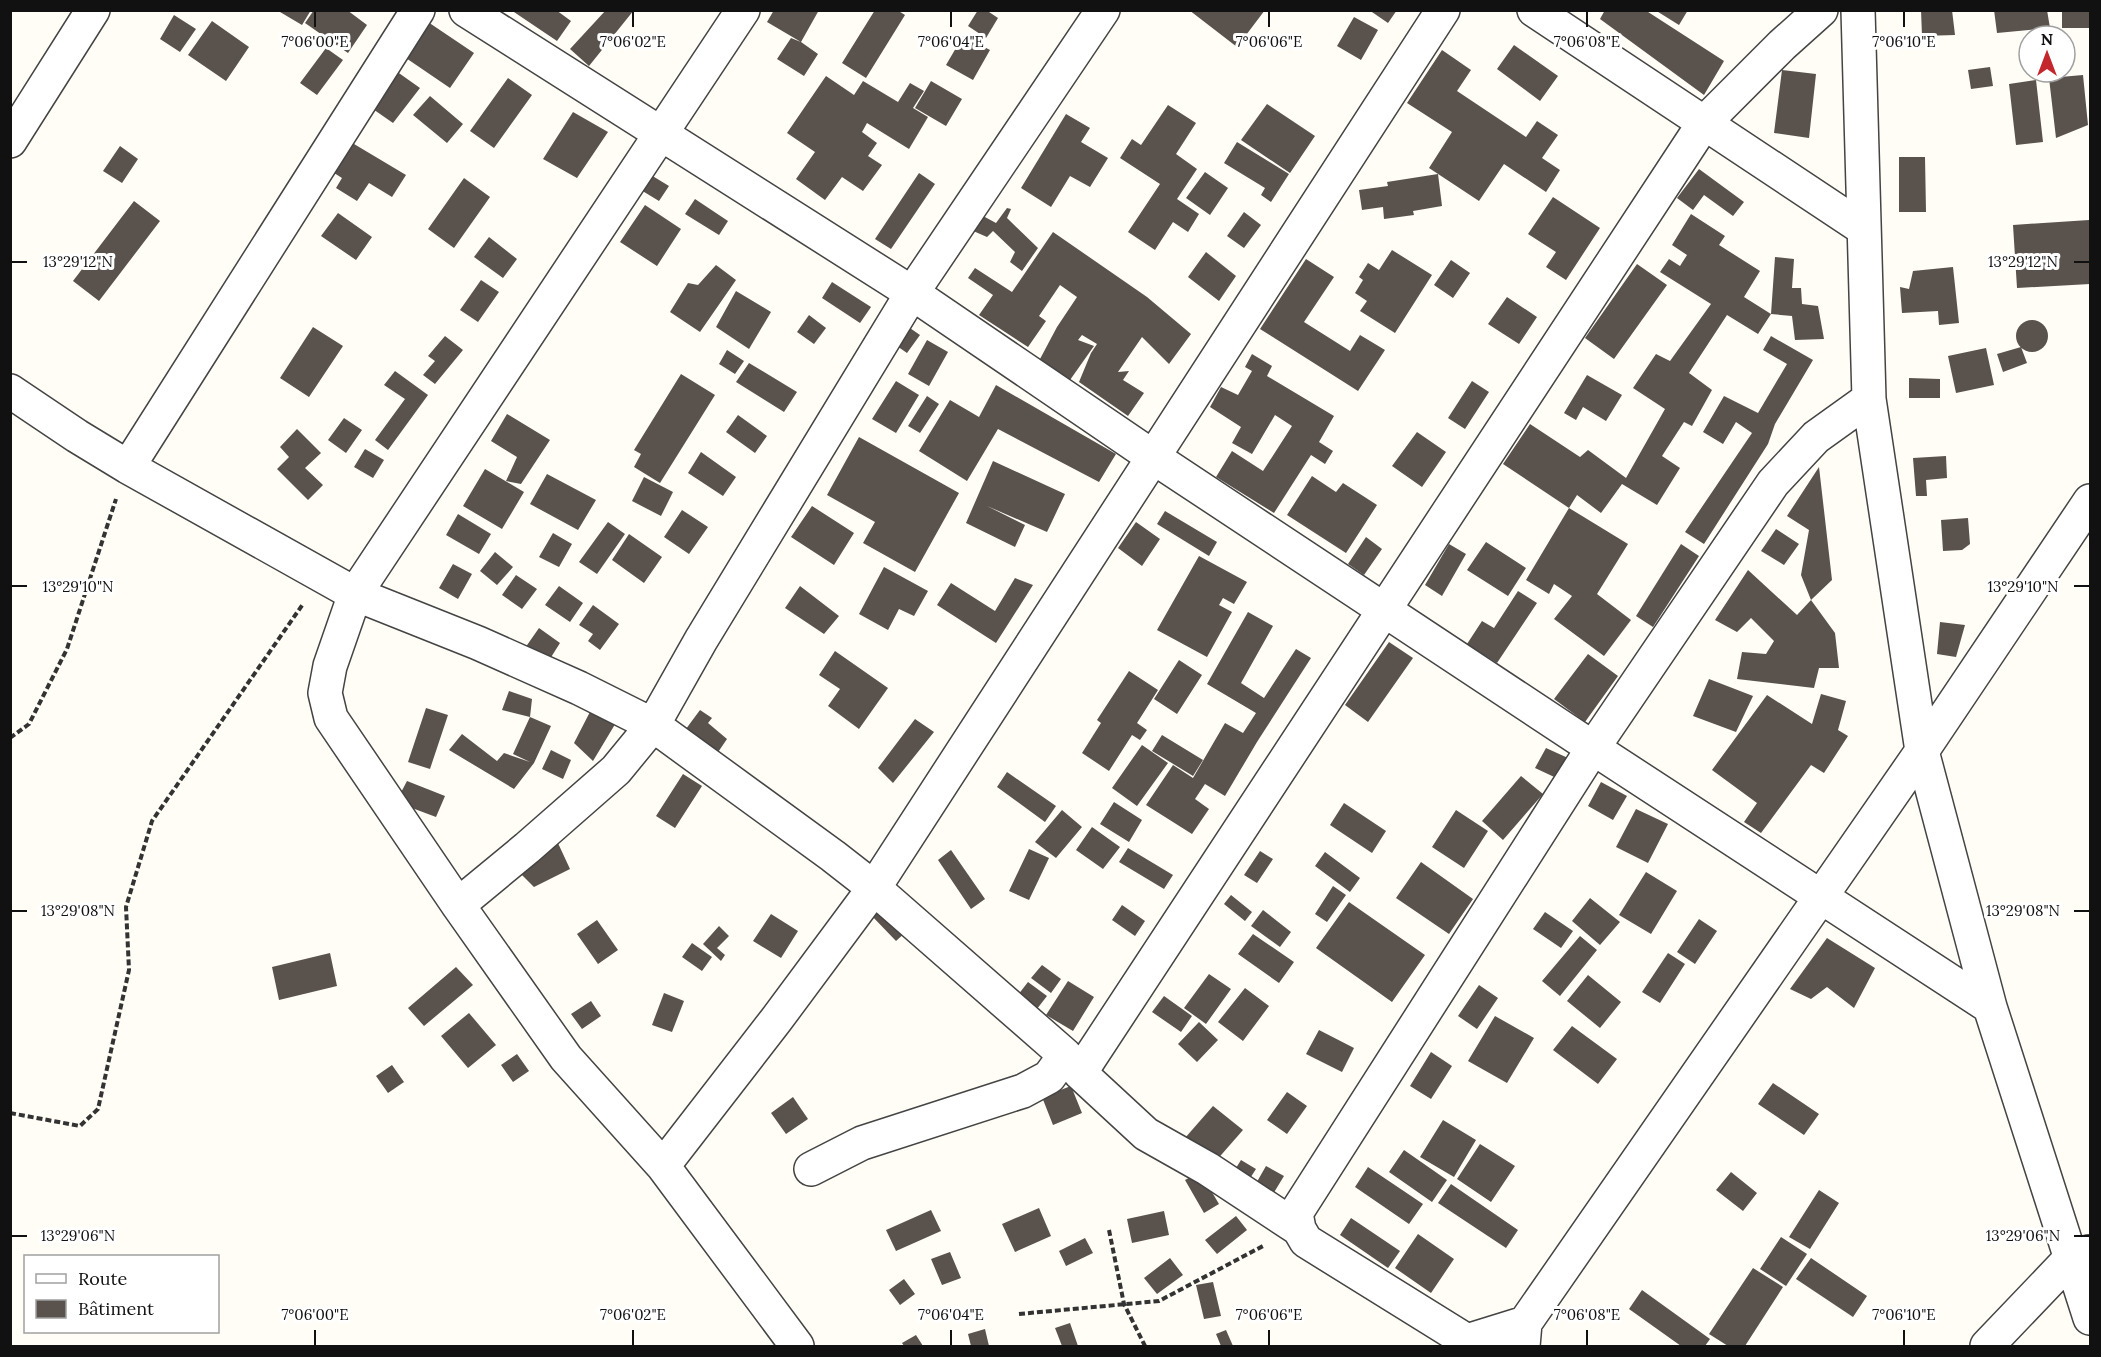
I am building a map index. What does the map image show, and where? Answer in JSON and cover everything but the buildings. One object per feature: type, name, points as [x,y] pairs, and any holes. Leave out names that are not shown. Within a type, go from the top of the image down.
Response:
[{"type":"street","points":[[10,141],[93,10]]},
{"type":"street","points":[[128,467],[418,10]]},
{"type":"street","points":[[466,10],[912,293],[1153,457],[1990,1007]]},
{"type":"street","points":[[743,10],[355,594],[330,666],[326,693],[331,718],[458,905],[566,1058],[663,1166],[797,1347]]},
{"type":"street","points":[[458,905],[616,770],[653,725],[701,640],[912,293],[1103,10]]},
{"type":"street","points":[[663,1166],[874,888],[1443,10]]},
{"type":"street","points":[[1534,10],[1864,229]]},
{"type":"street","points":[[811,1169],[862,1143],[1023,1091],[1072,1064],[1386,609],[1704,123],[1782,45],[1821,10]]},
{"type":"street","points":[[1858,10],[1869,399],[1922,751],[1990,1007],[2080,1255],[2091,1318]]},
{"type":"street","points":[[10,391],[128,467],[355,594],[478,643],[579,688],[653,725],[874,888],[1072,1064],[1146,1134],[1208,1169],[1299,1229]]},
{"type":"street","points":[[1869,399],[1816,437],[1773,483],[1593,748],[1296,1213],[1299,1229],[1306,1241],[1466,1344],[1524,1335],[1820,895],[1922,751],[2091,501]]},
{"type":"street","points":[[1987,1347],[2080,1255]]},
{"type":"path","points":[[10,738],[28,724],[67,649],[96,556],[128,467]]},
{"type":"path","points":[[10,1113],[80,1126],[98,1109],[129,970],[126,907],[152,821],[323,577]]},
{"type":"path","points":[[1019,1314],[1159,1301],[1299,1229]]},
{"type":"path","points":[[1109,1230],[1124,1304],[1145,1347]]}]
